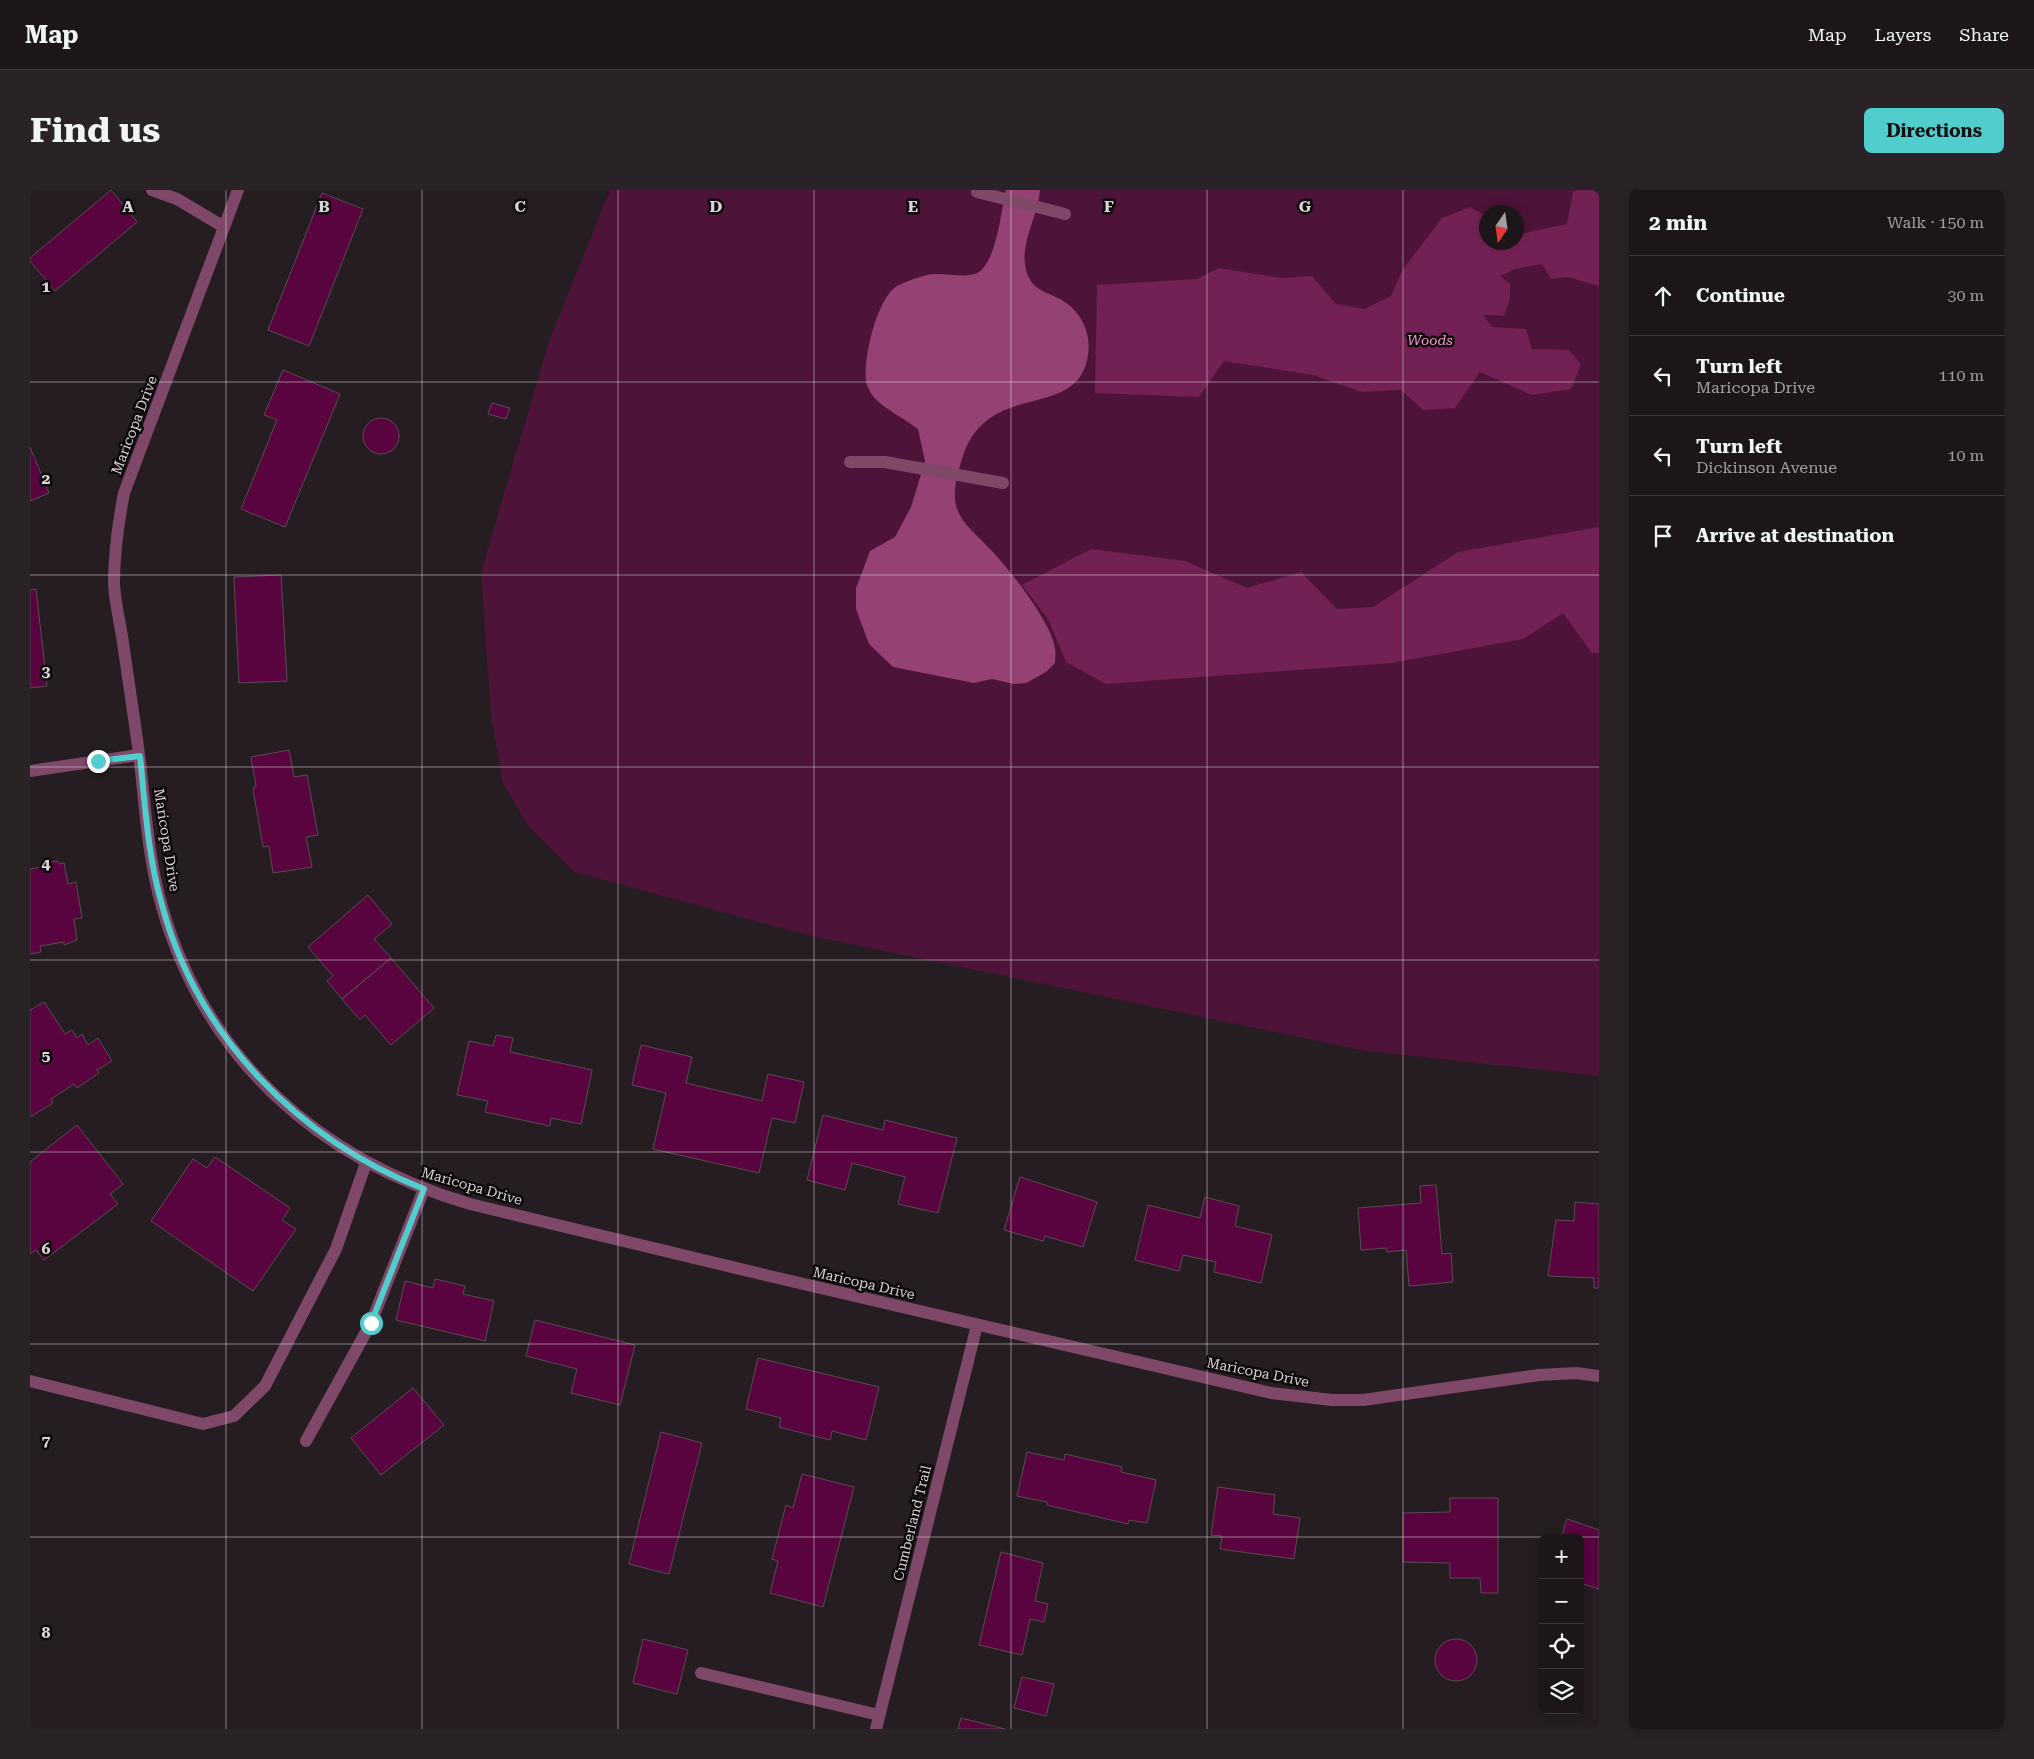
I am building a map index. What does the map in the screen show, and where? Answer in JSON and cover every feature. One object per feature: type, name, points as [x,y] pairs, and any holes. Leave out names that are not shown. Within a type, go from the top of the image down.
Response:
[{"type":"street","points":[[152,190],[177,199],[224,227]]},
{"type":"street","name":"Maricopa Drive","points":[[238,190],[124,494],[115,539],[114,586],[140,756],[153,870],[174,942],[207,1009],[227,1040],[276,1096],[304,1121],[366,1163],[424,1189],[470,1204],[1271,1393],[1332,1400],[1364,1400],[1539,1375],[1576,1373],[1599,1376]]},
{"type":"street","points":[[977,192],[1065,214]]},
{"type":"street","points":[[850,462],[885,462],[1003,483]]},
{"type":"street","points":[[30,771],[140,756]]},
{"type":"street","points":[[30,1381],[203,1424],[234,1416],[265,1386],[270,1377],[336,1249],[366,1163]]},
{"type":"street","points":[[306,1441],[371,1323],[424,1189]]},
{"type":"street","name":"Cumberland Trail","points":[[876,1729],[977,1325]]},
{"type":"street","points":[[700,1673],[879,1715]]},
{"type":"green space","points":[[610,190],[1599,190],[1599,1076],[1366,1051],[807,935],[574,872],[528,826],[503,783],[491,717],[481,572],[549,341]]},
{"type":"green space","name":"Woods","points":[[1577,190],[1599,190],[1599,286],[1568,277],[1551,279],[1542,264],[1515,269],[1500,276],[1510,284],[1510,299],[1504,316],[1483,315],[1492,327],[1526,329],[1532,349],[1569,350],[1581,364],[1571,389],[1532,395],[1480,372],[1455,408],[1423,410],[1401,390],[1362,392],[1313,375],[1224,361],[1199,397],[1095,393],[1097,285],[1197,279],[1219,268],[1281,278],[1312,276],[1336,304],[1364,309],[1391,296],[1403,269],[1442,218],[1470,207],[1479,212],[1479,250],[1524,250],[1524,233],[1567,224],[1573,192]]},
{"type":"green space","points":[[1599,527],[1599,653],[1592,653],[1563,613],[1523,639],[1391,663],[1106,684],[1066,662],[1048,619],[1022,585],[1091,549],[1185,561],[1247,588],[1301,572],[1337,609],[1373,607],[1458,552]]},
{"type":"shaded area","points":[[1006,190],[1040,190],[1028,234],[1025,267],[1029,278],[1035,286],[1060,299],[1075,311],[1085,328],[1089,347],[1085,367],[1075,382],[1061,392],[1006,410],[988,419],[973,435],[962,459],[957,479],[955,489],[956,507],[963,521],[991,550],[1029,597],[1052,637],[1055,648],[1055,663],[1046,672],[1026,683],[1014,684],[992,679],[974,683],[893,667],[869,644],[856,609],[856,588],[870,551],[895,537],[911,507],[925,461],[918,429],[881,404],[872,395],[866,381],[869,344],[878,315],[890,293],[897,286],[905,282],[930,275],[969,275],[979,272],[985,266],[994,246]]},
{"type":"building","points":[[111,190],[137,222],[55,291],[30,261],[30,258]]},
{"type":"building","points":[[322,193],[363,209],[309,346],[268,330]]},
{"type":"building","points":[[283,370],[340,394],[285,527],[241,509],[277,420],[264,415]]},
{"type":"building","points":[[492,403],[510,408],[506,419],[488,414]]},
{"type":"building","points":[[381,418],[394,423],[399,436],[394,449],[381,454],[368,449],[363,436],[368,423]]},
{"type":"building","points":[[30,447],[49,493],[30,501]]},
{"type":"building","points":[[281,575],[287,681],[239,683],[234,577]]},
{"type":"building","points":[[36,589],[47,686],[30,688],[30,590]]},
{"type":"building","points":[[289,750],[294,777],[307,775],[318,835],[306,837],[312,867],[273,873],[269,846],[263,847],[253,789],[256,786],[251,757]]},
{"type":"building","points":[[58,861],[59,864],[64,863],[68,884],[76,882],[82,918],[74,919],[77,940],[64,945],[64,942],[40,946],[41,952],[30,954],[30,869],[50,865],[50,862]]},
{"type":"building","points":[[368,895],[392,924],[374,939],[391,958],[342,999],[327,981],[333,976],[308,947]]},
{"type":"building","points":[[391,958],[434,1008],[391,1045],[365,1015],[360,1020],[342,999]]},
{"type":"building","points":[[44,1002],[65,1034],[72,1030],[77,1038],[82,1034],[88,1045],[98,1038],[112,1061],[97,1070],[99,1073],[77,1088],[74,1084],[51,1099],[53,1103],[30,1117],[30,1010]]},
{"type":"building","points":[[496,1035],[513,1038],[510,1052],[592,1070],[581,1124],[551,1118],[550,1126],[485,1112],[488,1101],[457,1095],[469,1041],[493,1046]]},
{"type":"building","points":[[641,1045],[692,1057],[686,1083],[762,1101],[768,1074],[804,1082],[795,1123],[772,1118],[759,1173],[653,1149],[666,1093],[632,1085]]},
{"type":"building","points":[[823,1115],[883,1130],[885,1120],[957,1138],[938,1213],[898,1204],[905,1177],[852,1163],[845,1190],[807,1180]]},
{"type":"building","points":[[77,1125],[123,1184],[110,1194],[118,1204],[44,1260],[36,1250],[30,1254],[30,1162]]},
{"type":"building","points":[[215,1157],[290,1208],[282,1220],[296,1229],[253,1291],[151,1221],[193,1159],[207,1168]]},
{"type":"building","points":[[1020,1177],[1097,1202],[1083,1247],[1045,1236],[1043,1241],[1004,1230]]},
{"type":"building","points":[[1436,1185],[1442,1254],[1451,1253],[1453,1282],[1409,1286],[1406,1250],[1387,1252],[1386,1248],[1361,1250],[1358,1208],[1421,1203],[1420,1186]]},
{"type":"building","points":[[1205,1197],[1239,1206],[1235,1226],[1272,1235],[1261,1283],[1214,1272],[1216,1262],[1183,1255],[1179,1271],[1135,1260],[1148,1205],[1200,1218]]},
{"type":"building","points":[[1575,1202],[1599,1204],[1599,1288],[1594,1288],[1594,1278],[1548,1276],[1556,1220],[1574,1221]]},
{"type":"building","points":[[435,1279],[465,1286],[463,1294],[494,1301],[485,1341],[396,1320],[405,1281],[433,1288]]},
{"type":"building","points":[[535,1320],[635,1345],[620,1405],[571,1393],[577,1369],[526,1356]]},
{"type":"building","points":[[758,1358],[879,1387],[866,1440],[832,1431],[830,1440],[779,1427],[781,1418],[746,1409]]},
{"type":"building","points":[[413,1388],[444,1425],[381,1475],[351,1438]]},
{"type":"building","points":[[661,1432],[702,1443],[669,1574],[629,1564]]},
{"type":"building","points":[[1027,1452],[1064,1460],[1065,1454],[1122,1467],[1121,1472],[1156,1480],[1147,1523],[1129,1520],[1128,1524],[1047,1505],[1047,1502],[1017,1496]]},
{"type":"building","points":[[802,1474],[854,1487],[823,1607],[770,1593],[778,1561],[772,1559],[786,1505],[793,1508]]},
{"type":"building","points":[[1218,1487],[1275,1495],[1273,1514],[1300,1518],[1294,1559],[1220,1549],[1222,1536],[1211,1535]]},
{"type":"building","points":[[1450,1498],[1498,1498],[1498,1593],[1481,1593],[1480,1578],[1450,1578],[1450,1563],[1403,1562],[1403,1513],[1450,1512]]},
{"type":"building","points":[[1567,1519],[1599,1530],[1599,1589],[1584,1584],[1584,1534],[1562,1534]]},
{"type":"building","points":[[1001,1552],[1043,1563],[1035,1601],[1048,1604],[1044,1622],[1030,1619],[1022,1655],[979,1645]]},
{"type":"building","points":[[643,1639],[688,1650],[677,1694],[633,1683]]},
{"type":"building","points":[[1456,1639],[1471,1645],[1477,1660],[1471,1675],[1456,1681],[1441,1675],[1435,1660],[1441,1645]]},
{"type":"building","points":[[1022,1677],[1054,1684],[1046,1716],[1014,1708]]},
{"type":"building","points":[[961,1718],[1005,1729],[958,1729]]},
{"type":"route","points":[[98,761],[140,756],[153,870],[162,906],[174,942],[189,976],[227,1040],[276,1096],[304,1121],[366,1163],[400,1180],[424,1189],[371,1323]]}]
